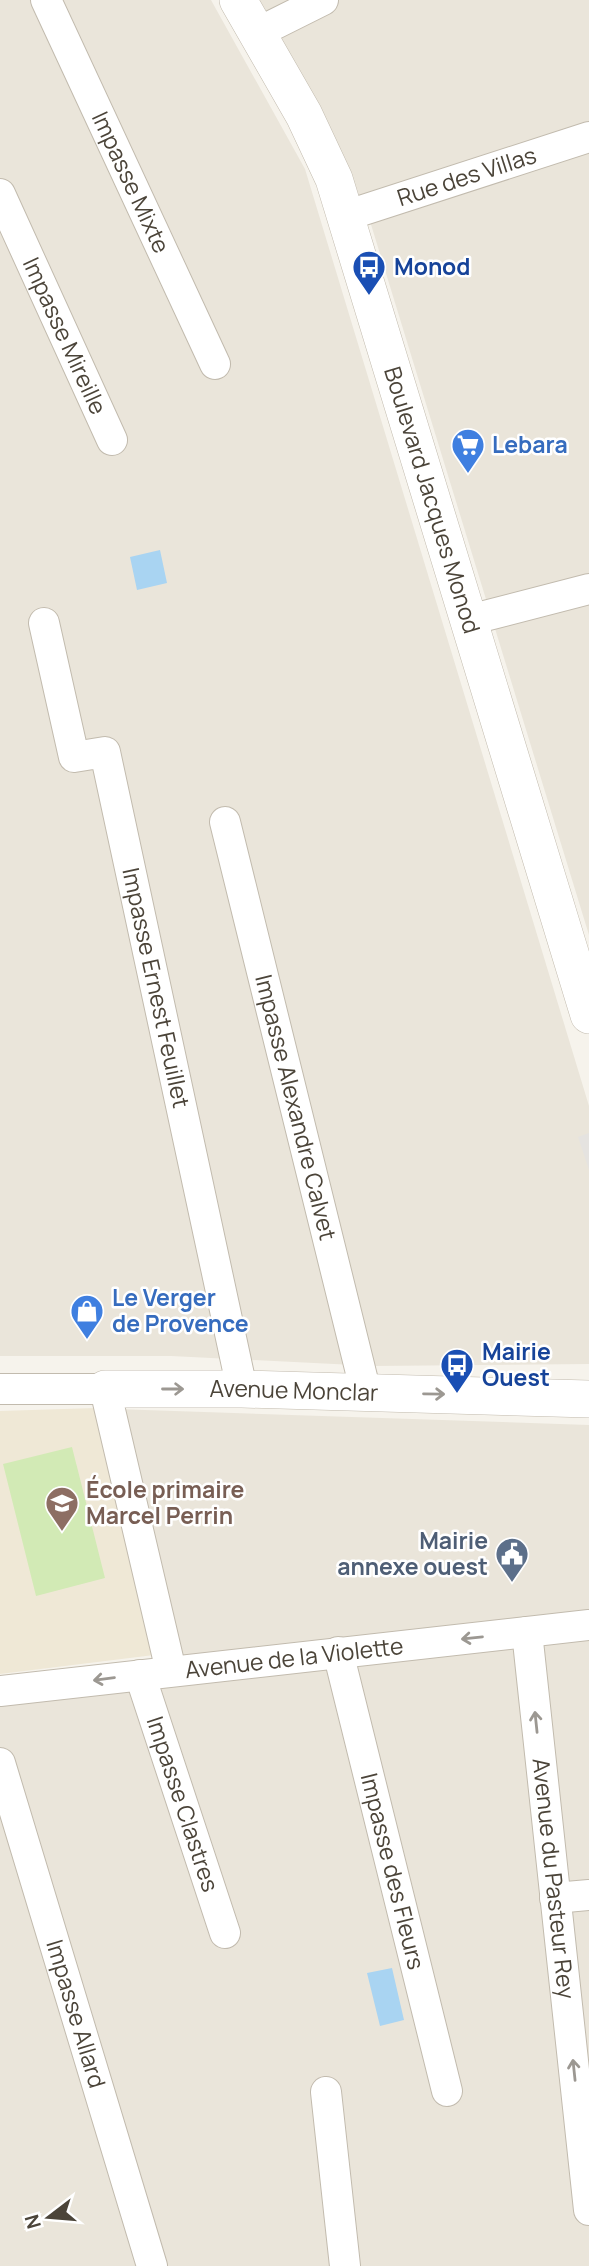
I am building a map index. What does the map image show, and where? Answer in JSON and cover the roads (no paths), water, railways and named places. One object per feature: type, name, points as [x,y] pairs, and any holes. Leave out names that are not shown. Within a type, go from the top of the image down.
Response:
[{"type":"street","name":"Impasse Mixte","points":[[46,0],[215,364]]},
{"type":"street","name":"Boulevard Jacques Monod","points":[[238,0],[304,116],[334,178],[589,1015]]},
{"type":"street","points":[[257,33],[323,0]]},
{"type":"street","name":"Rue des Villas","points":[[345,216],[589,137]]},
{"type":"street","name":"Impasse Mireille","points":[[0,194],[113,440]]},
{"type":"street","points":[[469,620],[589,589]]},
{"type":"street","name":"Impasse Ernest Feuillet","points":[[44,623],[74,757],[105,752],[242,1389]]},
{"type":"street","name":"Impasse Alexandre Calvet","points":[[225,822],[366,1393]]},
{"type":"street","name":"Avenue Monclar","points":[[0,1389],[242,1389],[589,1399]]},
{"type":"street","points":[[105,1389],[171,1671]]},
{"type":"street","name":"Avenue de la Violette","points":[[0,1691],[589,1625]]},
{"type":"street","name":"Avenue du Pasteur Rey","points":[[527,1632],[589,2210]]},
{"type":"street","name":"Impasse des Fleurs","points":[[338,1652],[447,2091]]},
{"type":"street","name":"Impasse Clastres","points":[[140,1675],[225,1933]]},
{"type":"street","name":"Impasse Allard","points":[[0,1763],[152,2266]]},
{"type":"street","points":[[555,1898],[589,1895]]},
{"type":"street","points":[[326,2092],[345,2266]]},
{"type":"water","points":[[160,550],[167,583],[137,590],[130,557]]},
{"type":"water","points":[[392,1968],[404,2020],[380,2026],[367,1973]]},
{"type":"place","name":"Monod","points":[[369,297]]},
{"type":"place","name":"Lebara","points":[[468,475]]},
{"type":"place","name":"Le Verger de Provence","points":[[87,1341]]},
{"type":"place","name":"Mairie Ouest","points":[[457,1395]]},
{"type":"place","name":"École primaire Marcel Perrin","points":[[62,1533]]},
{"type":"place","name":"Mairie annexe ouest","points":[[512,1584]]}]
